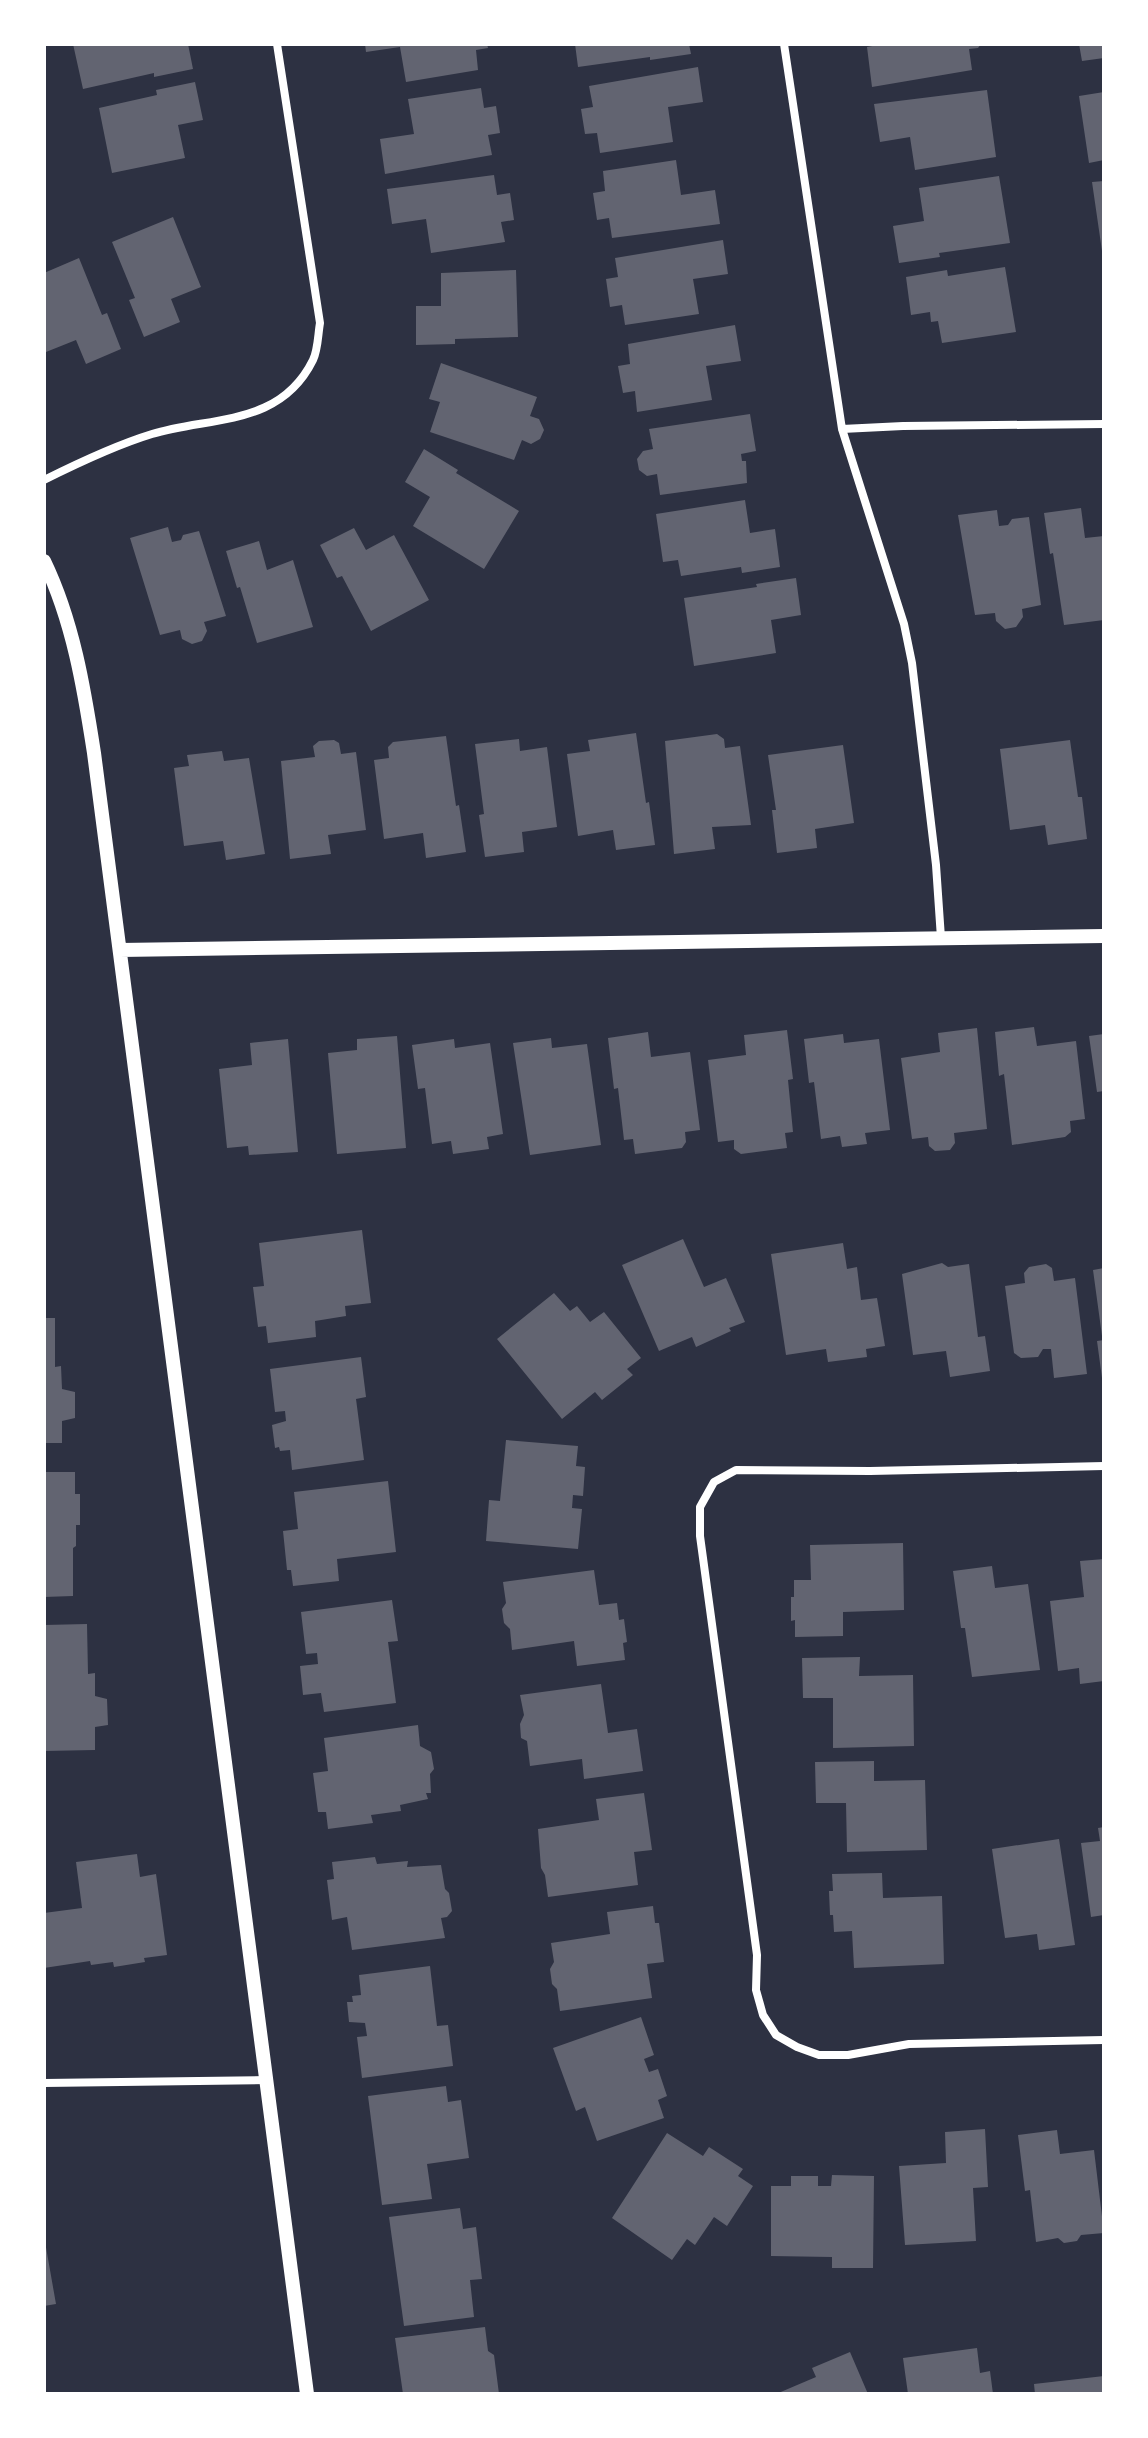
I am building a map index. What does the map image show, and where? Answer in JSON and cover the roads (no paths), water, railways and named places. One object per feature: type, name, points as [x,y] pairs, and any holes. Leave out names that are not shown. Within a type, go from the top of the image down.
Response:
[{"type":"street","points":[[44,480],[153,433],[232,420],[265,407],[292,389],[314,358],[320,323],[277,44]]},
{"type":"street","points":[[784,44],[842,429],[904,624],[912,663],[936,865],[941,938]]},
{"type":"street","points":[[842,429],[1104,424]]},
{"type":"street","points":[[44,561],[64,611],[83,680],[307,2394]]},
{"type":"street","points":[[120,950],[1104,936]]},
{"type":"street","points":[[1104,1466],[870,1471],[736,1470],[714,1482],[700,1507],[700,1536],[757,1955],[756,1990],[763,2015],[776,2035],[819,2055],[848,2055],[909,2044],[1104,2040]]},
{"type":"street","points":[[44,2083],[267,2080]]}]
